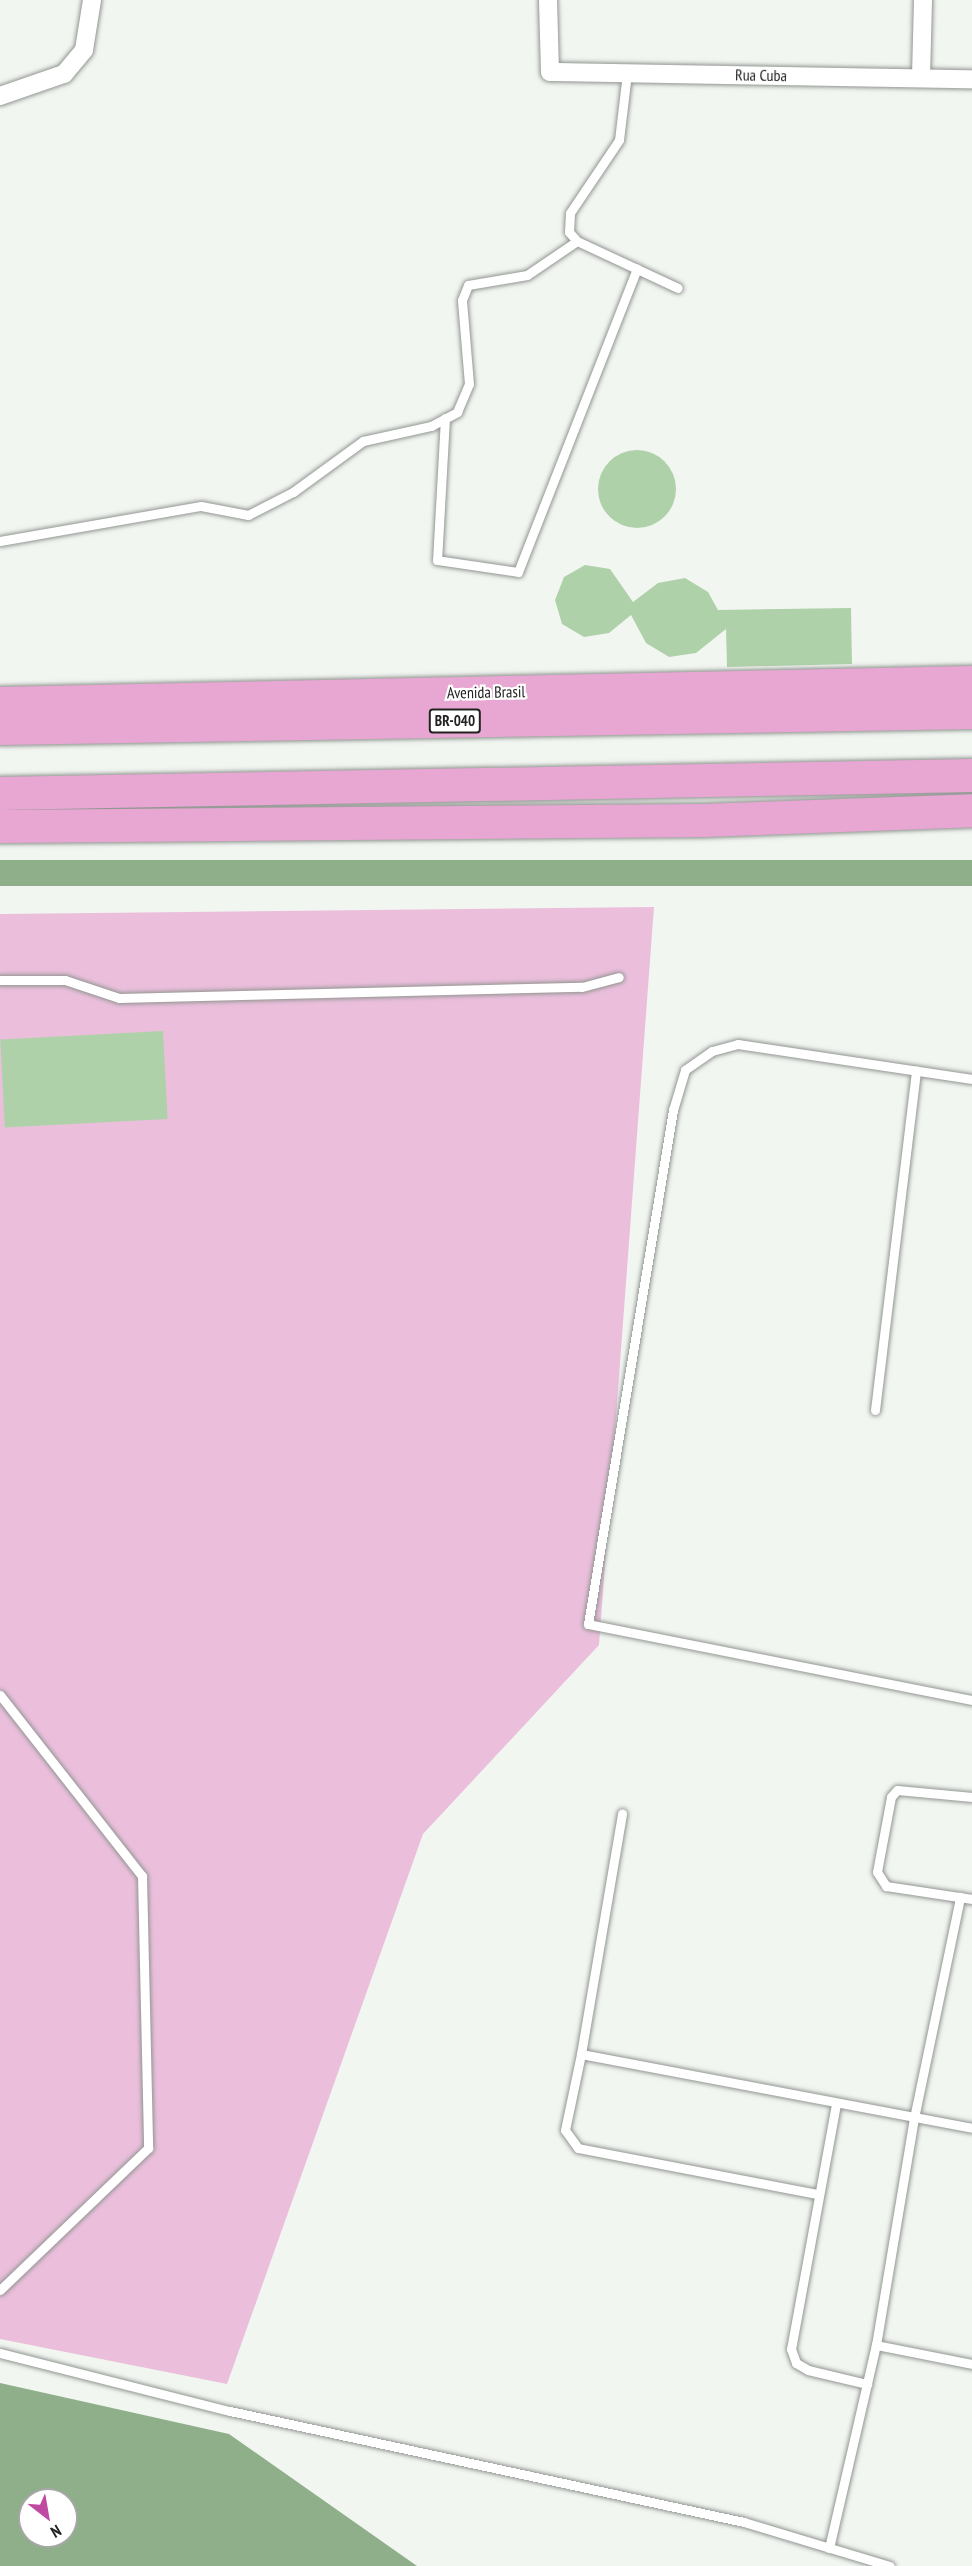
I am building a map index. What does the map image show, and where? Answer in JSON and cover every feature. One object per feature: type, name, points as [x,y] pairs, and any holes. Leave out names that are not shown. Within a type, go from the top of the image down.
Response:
[{"type":"highway","name":"Avenida Brasil","points":[[0,703],[972,682]]},
{"type":"highway","points":[[910,714],[972,703]]},
{"type":"highway","name":"Avenida Brasil","points":[[0,728],[972,712]]},
{"type":"highway","points":[[0,793],[574,785],[972,775]]},
{"type":"highway","points":[[574,785],[956,810]]},
{"type":"highway","points":[[0,826],[703,820],[956,810]]},
{"type":"street","points":[[0,96],[64,74],[84,50],[93,0]]},
{"type":"street","name":"Rua Cuba","points":[[548,0],[550,72],[972,79]]},
{"type":"street","points":[[921,77],[922,0]]},
{"type":"lane","points":[[627,73],[619,140],[567,221],[576,241],[678,288]]},
{"type":"lane","points":[[0,542],[201,506],[228,515],[248,515],[293,492],[363,441],[445,418],[456,412],[469,384],[462,300],[468,285],[527,275],[576,241]]},
{"type":"lane","points":[[445,418],[437,560],[518,572],[638,269]]},
{"type":"lane","points":[[0,980],[65,980],[118,998],[582,987],[619,977]]},
{"type":"lane","points":[[972,1079],[738,1044],[712,1051],[685,1070],[673,1110],[588,1624],[972,1700]]},
{"type":"lane","points":[[875,1410],[916,1070]]},
{"type":"lane","points":[[0,1695],[142,1876],[148,2148],[0,2290]]},
{"type":"lane","points":[[972,1797],[897,1790],[891,1797],[877,1872],[886,1886],[972,1899]]},
{"type":"lane","points":[[622,1813],[581,2054],[565,2130],[578,2148],[817,2193]]},
{"type":"lane","points":[[829,2548],[876,2345],[914,2118],[960,1897]]},
{"type":"lane","points":[[581,2054],[972,2128]]},
{"type":"lane","points":[[836,2104],[817,2193],[791,2349],[796,2363],[808,2370],[867,2384]]},
{"type":"lane","points":[[876,2345],[972,2364]]},
{"type":"lane","points":[[0,2353],[230,2411],[744,2522],[890,2566]]},
{"type":"shaded area","points":[[0,860],[972,860],[972,886],[0,886]]},
{"type":"shaded area","points":[[654,907],[599,1645],[423,1834],[227,2384],[0,2339],[0,914]]},
{"type":"shaded area","points":[[0,2383],[229,2434],[417,2566],[0,2566]]},
{"type":"building","points":[[637,450],[652,453],[664,462],[673,474],[676,489],[673,504],[664,516],[652,525],[637,528],[622,525],[610,516],[601,504],[598,489],[601,474],[610,462],[622,453]]},
{"type":"building","points":[[585,565],[610,569],[633,602],[658,583],[685,578],[708,592],[718,610],[851,608],[852,664],[727,667],[726,629],[696,653],[669,657],[646,643],[631,615],[609,633],[584,637],[562,624],[555,600],[564,577]]},
{"type":"building","points":[[163,1031],[168,1119],[5,1127],[0,1040]]}]
